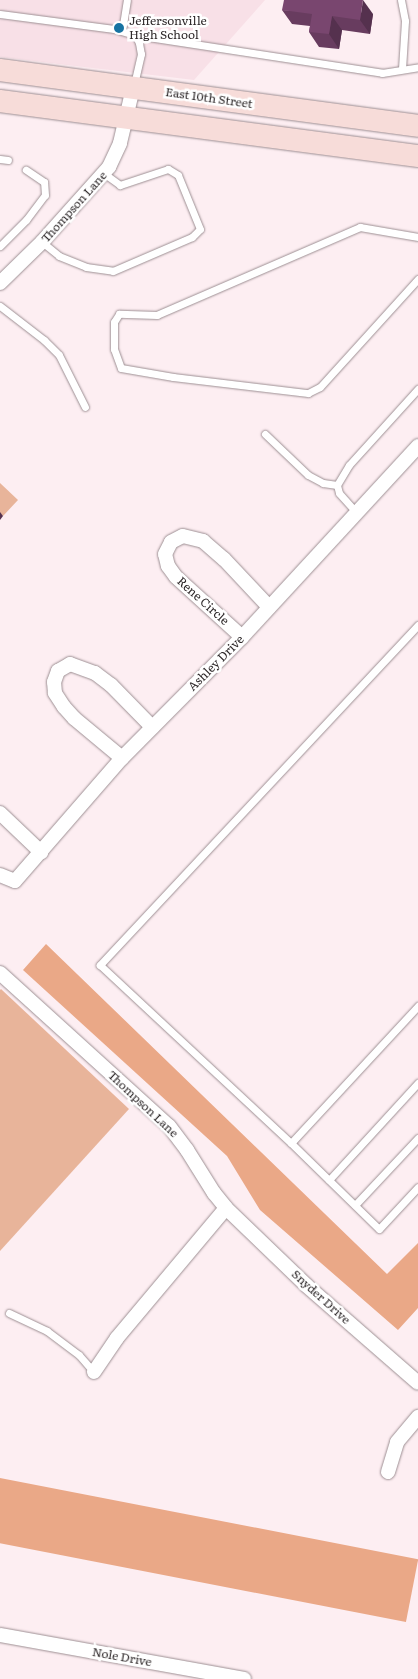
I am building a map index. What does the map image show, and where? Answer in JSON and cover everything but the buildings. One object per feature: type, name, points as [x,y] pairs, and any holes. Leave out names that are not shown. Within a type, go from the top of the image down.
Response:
[{"type":"main road","name":"East 10th Street","points":[[0,70],[418,126]]},
{"type":"main road","points":[[0,101],[418,156]]},
{"type":"street","name":"Thompson Lane","points":[[0,283],[42,242],[104,174],[117,151],[133,88]]},
{"type":"street","name":"Ashley Drive","points":[[0,875],[14,882],[122,758],[242,637],[418,446]]},
{"type":"street","name":"Rene Circle","points":[[242,637],[176,577],[168,566],[165,554],[171,542],[183,536],[203,541],[224,559],[269,607]]},
{"type":"street","points":[[122,758],[74,718],[64,707],[55,693],[54,682],[58,671],[70,664],[95,673],[111,685],[152,727]]},
{"type":"street","points":[[0,813],[41,852]]},
{"type":"street","name":"Thompson Lane","points":[[0,973],[169,1126],[188,1150],[214,1193],[226,1208]]},
{"type":"street","points":[[94,1372],[117,1338],[226,1208]]},
{"type":"street","name":"Snyder Drive","points":[[226,1208],[307,1286],[418,1383]]},
{"type":"street","points":[[388,1472],[397,1442],[418,1417]]},
{"type":"street","name":"Nole Drive","points":[[0,1635],[244,1679]]},
{"type":"lane","points":[[122,31],[127,0]]},
{"type":"lane","points":[[401,0],[405,21],[402,69]]},
{"type":"lane","points":[[0,14],[122,31],[135,35],[382,73],[418,67]]},
{"type":"lane","points":[[133,88],[141,54],[140,43],[135,35]]},
{"type":"lane","points":[[42,242],[59,256],[86,267],[113,271],[177,244],[200,230],[178,175],[168,169],[120,185],[104,174]]},
{"type":"lane","points":[[0,246],[26,220],[45,195],[44,182],[26,170]]},
{"type":"lane","points":[[418,237],[360,227],[157,315],[119,314],[114,322],[114,349],[120,368],[173,377],[308,393],[320,387],[418,279]]},
{"type":"lane","points":[[0,306],[60,355],[85,407]]},
{"type":"lane","points":[[356,512],[339,493],[337,485],[349,465],[418,389]]},
{"type":"lane","points":[[265,434],[308,475],[323,483],[337,485]]},
{"type":"lane","points":[[418,625],[100,965],[291,1143],[378,1228],[418,1187]]},
{"type":"lane","points":[[291,1143],[418,1006]]},
{"type":"lane","points":[[329,1180],[418,1084]]},
{"type":"lane","points":[[355,1205],[418,1138]]},
{"type":"lane","points":[[9,1313],[47,1331],[79,1355],[94,1372]]},
{"type":"shaded area","name":"Jeffersonville High School","points":[[0,0],[265,0],[194,80],[0,57]]},
{"type":"shaded area","points":[[0,483],[18,500],[3,516],[0,513]]},
{"type":"shaded area","points":[[46,944],[387,1274],[418,1243],[418,1308],[398,1330],[260,1210],[227,1156],[23,970]]},
{"type":"shaded area","points":[[0,990],[129,1109],[0,1251]]},
{"type":"shaded area","points":[[0,1478],[418,1559],[406,1622],[0,1543]]},
{"type":"place","name":"Jeffersonville High School","points":[[119,28]]}]
